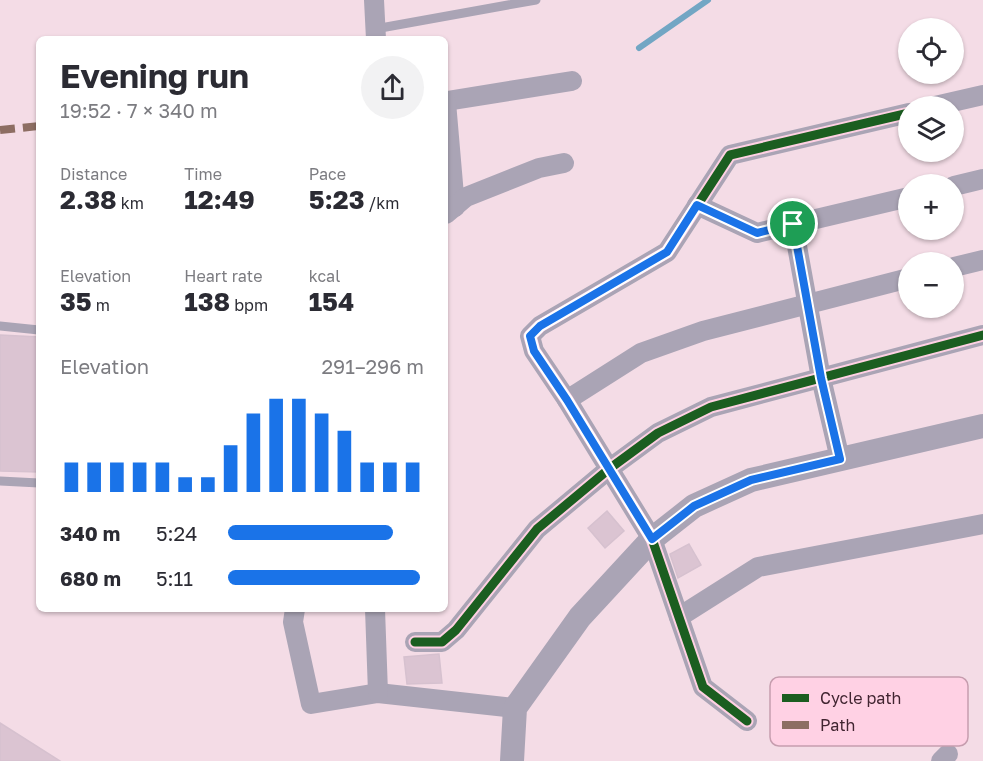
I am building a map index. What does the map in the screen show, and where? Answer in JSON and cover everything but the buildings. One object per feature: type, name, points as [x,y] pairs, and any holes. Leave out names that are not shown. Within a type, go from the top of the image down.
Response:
[{"type":"street","points":[[374,0],[376,34]]},
{"type":"street","points":[[448,101],[572,81]]},
{"type":"street","points":[[964,99],[983,95]]},
{"type":"street","points":[[747,721],[703,687],[652,539],[567,400],[534,351],[530,336],[540,326],[667,252],[730,155],[898,116]]},
{"type":"street","points":[[448,156],[450,211]]},
{"type":"street","points":[[450,211],[466,198],[539,168],[564,163]]},
{"type":"street","points":[[964,184],[983,179]]},
{"type":"street","points":[[697,205],[757,233],[898,200]]},
{"type":"street","points":[[793,224],[821,378],[840,459]]},
{"type":"street","points":[[964,265],[983,260]]},
{"type":"street","points":[[567,400],[641,353],[703,331],[898,281]]},
{"type":"street","points":[[415,642],[442,642],[456,630],[537,530],[609,469],[658,433],[711,407],[983,335]]},
{"type":"street","points":[[512,761],[515,708],[580,617],[652,539],[694,506],[751,480],[983,426]]},
{"type":"street","points":[[679,617],[758,567],[983,524]]},
{"type":"street","points":[[295,612],[293,622],[311,704],[378,693],[515,708]]},
{"type":"street","points":[[375,612],[378,693]]},
{"type":"lane","points":[[376,34],[536,0]]},
{"type":"lane","points":[[0,326],[36,330]]},
{"type":"lane","points":[[0,481],[36,483]]},
{"type":"waterway","points":[[639,48],[708,0]]},
{"type":"marked path","points":[[0,130],[36,126]]},
{"type":"cycle path","points":[[747,721],[703,687],[652,539],[567,400],[534,351],[530,336],[540,326],[667,252],[730,155],[898,116]]},
{"type":"cycle path","points":[[415,642],[442,642],[456,630],[537,529],[609,469],[658,433],[711,407],[983,335]]},
{"type":"route","points":[[697,205],[757,233],[793,224],[821,378],[840,459],[751,480],[694,506],[652,539],[567,400],[534,351],[530,336],[540,326],[667,252],[697,205]]}]
